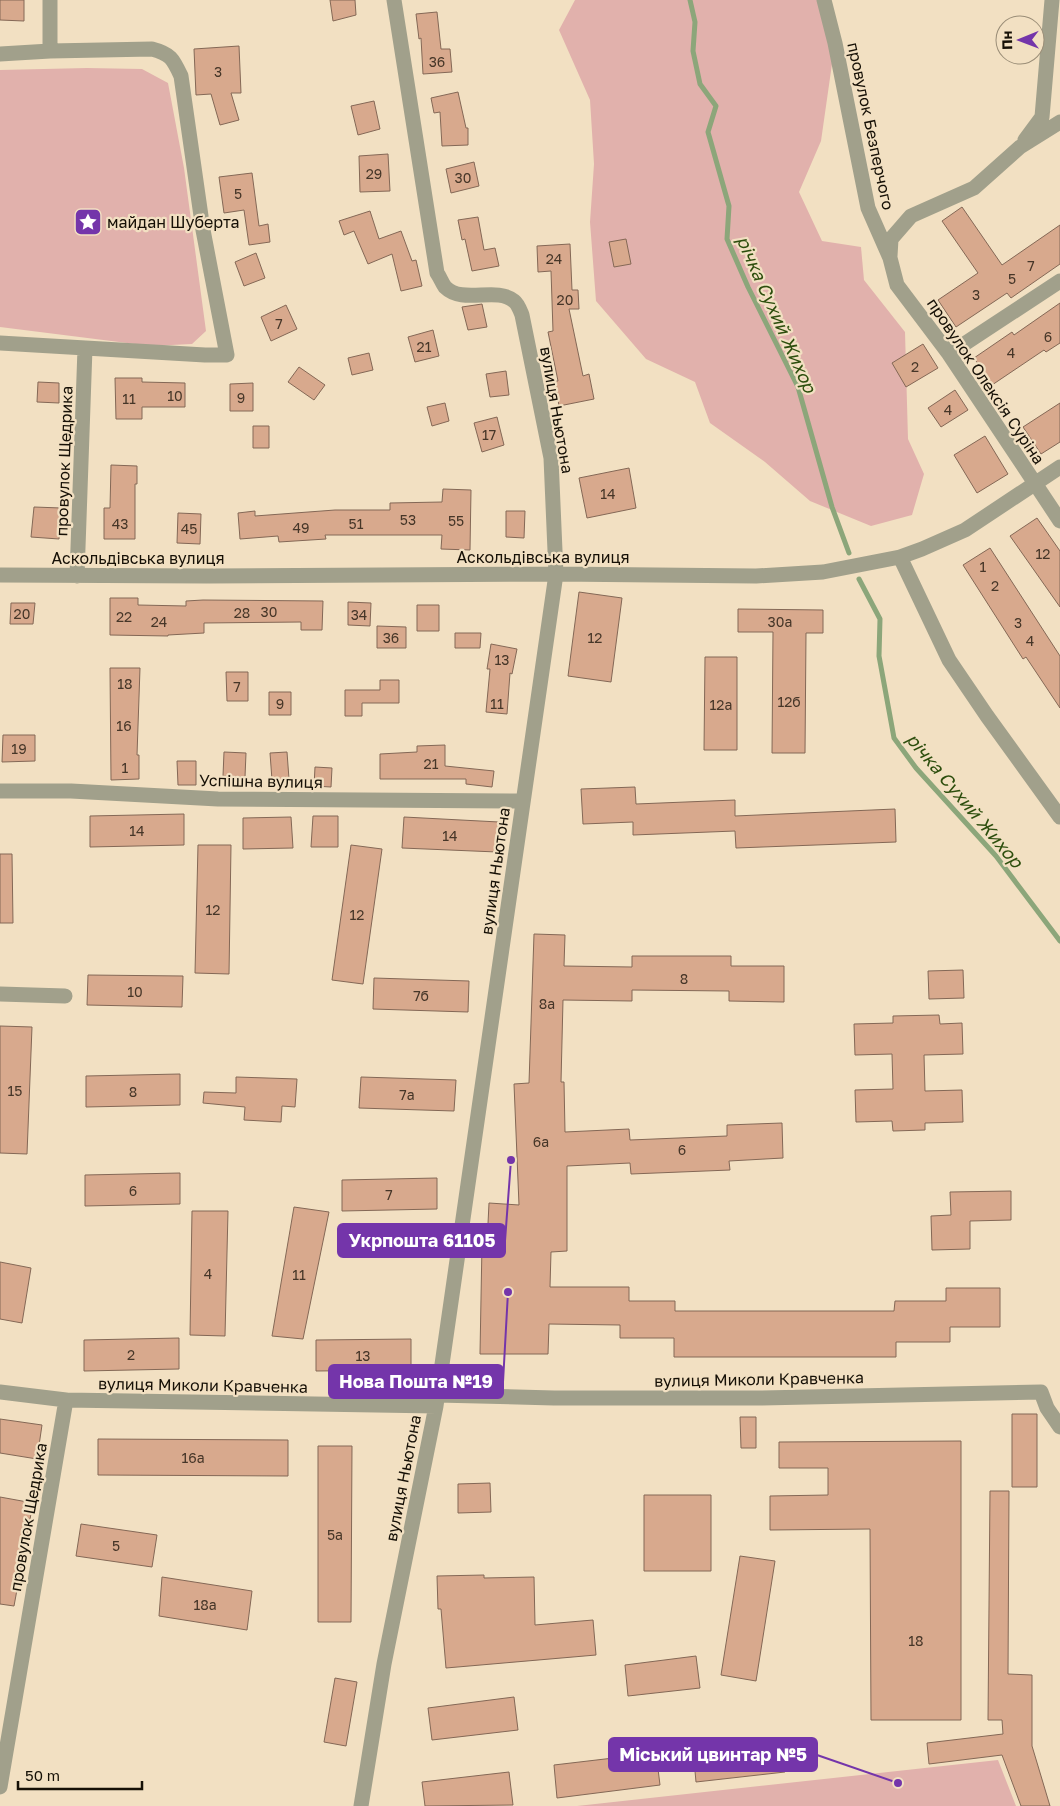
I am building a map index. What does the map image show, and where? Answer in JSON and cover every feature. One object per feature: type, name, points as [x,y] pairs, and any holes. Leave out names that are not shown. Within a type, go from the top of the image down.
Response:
[{"type":"street","points":[[50,0],[50,51]]},
{"type":"street","name":"вулиця Ньютона","points":[[361,1806],[384,1664],[436,1400],[556,574],[551,458],[522,315],[516,302],[506,296],[476,296],[458,293],[446,287],[437,273],[394,0]]},
{"type":"street","name":"провулок Безперчого","points":[[824,0],[835,43],[868,208],[890,258]]},
{"type":"street","points":[[1020,147],[1042,117],[1052,0]]},
{"type":"street","points":[[0,54],[152,49],[166,53],[174,60],[181,76],[203,230],[227,354],[205,355],[0,343]]},
{"type":"street","points":[[890,258],[891,239],[911,216],[974,188],[1020,147],[1060,122]]},
{"type":"street","name":"провулок Олексія Суріна","points":[[890,258],[897,285],[949,354],[1060,521]]},
{"type":"street","points":[[949,354],[1060,281]]},
{"type":"street","name":"провулок Щедрика","points":[[77,576],[85,348]]},
{"type":"street","name":"Аскольдівська вулиця","points":[[0,575],[556,574],[756,576],[823,572],[900,557],[965,530],[1060,467]]},
{"type":"street","points":[[900,557],[949,660],[1060,817]]},
{"type":"street","name":"Успішна вулиця","points":[[0,791],[71,791],[218,799],[523,801]]},
{"type":"street","points":[[0,994],[65,996]]},
{"type":"street","name":"вулиця Миколи Кравченка","points":[[0,1392],[66,1400],[436,1400],[761,1398],[1041,1392],[1047,1408],[1060,1426]]},
{"type":"street","name":"провулок Щедрика","points":[[0,1787],[66,1400]]},
{"type":"shaded area","points":[[575,0],[820,0],[835,43],[821,141],[799,192],[822,241],[861,247],[864,280],[905,332],[908,439],[924,474],[912,515],[871,526],[810,501],[765,462],[710,423],[695,382],[646,359],[596,301],[590,222],[594,164],[590,100],[559,30]]},
{"type":"shaded area","points":[[142,69],[168,83],[184,168],[206,331],[192,344],[151,346],[0,327],[0,70]]},
{"type":"shaded area","points":[[998,1760],[1016,1806],[577,1806]]},
{"type":"building","points":[[0,0],[24,0],[24,21],[0,20]]},
{"type":"building","points":[[330,0],[355,0],[356,15],[333,21]]},
{"type":"building","points":[[437,12],[441,49],[450,49],[452,72],[423,74],[421,38],[419,39],[416,14]]},
{"type":"building","points":[[239,46],[241,93],[231,93],[239,120],[220,125],[211,94],[196,95],[194,49]]},
{"type":"building","points":[[458,92],[466,128],[468,128],[468,145],[442,146],[440,112],[434,113],[431,98]]},
{"type":"building","points":[[374,101],[380,129],[358,135],[351,106]]},
{"type":"building","points":[[388,154],[390,191],[360,192],[359,156]]},
{"type":"building","points":[[474,162],[479,186],[451,193],[446,169]]},
{"type":"building","points":[[252,173],[259,226],[268,224],[270,242],[249,245],[244,210],[224,213],[219,177]]},
{"type":"building","points":[[962,207],[1002,265],[1060,225],[1060,264],[1011,298],[1007,293],[956,327],[938,300],[978,273],[942,221]]},
{"type":"building","points":[[370,211],[379,239],[401,231],[412,261],[416,260],[422,286],[401,291],[392,254],[368,264],[354,231],[344,235],[339,221]]},
{"type":"building","points":[[478,217],[484,250],[495,248],[499,266],[472,271],[465,239],[462,240],[458,220]]},
{"type":"building","points":[[626,239],[631,264],[614,267],[609,242]]},
{"type":"building","points":[[570,244],[572,290],[578,290],[579,309],[569,309],[583,376],[589,374],[594,399],[559,406],[555,381],[558,381],[548,332],[553,331],[551,271],[538,272],[537,246]]},
{"type":"building","points":[[256,253],[265,278],[244,286],[235,262]]},
{"type":"building","points":[[1060,303],[1060,343],[1046,352],[1044,350],[992,385],[974,358],[1012,332],[1014,335]]},
{"type":"building","points":[[482,304],[487,327],[468,330],[462,307]]},
{"type":"building","points":[[286,305],[297,329],[271,341],[261,317]]},
{"type":"building","points":[[433,330],[439,356],[415,362],[408,337]]},
{"type":"building","points":[[923,344],[938,368],[906,387],[892,363]]},
{"type":"building","points":[[369,353],[373,370],[352,375],[348,358]]},
{"type":"building","points":[[299,367],[325,385],[314,400],[288,382]]},
{"type":"building","points":[[506,371],[509,395],[490,397],[486,374]]},
{"type":"building","points":[[115,378],[142,378],[142,382],[185,383],[185,407],[142,407],[142,419],[116,419]]},
{"type":"building","points":[[38,382],[59,383],[59,403],[37,402]]},
{"type":"building","points":[[253,383],[253,411],[230,411],[230,384]]},
{"type":"building","points":[[955,390],[968,410],[941,427],[928,408]]},
{"type":"building","points":[[445,403],[449,421],[432,426],[427,407]]},
{"type":"building","points":[[1060,403],[1060,442],[1041,454],[1023,427]]},
{"type":"building","points":[[497,417],[504,445],[482,452],[474,423]]},
{"type":"building","points":[[253,426],[269,426],[269,448],[253,448]]},
{"type":"building","points":[[985,436],[1008,474],[977,493],[954,455]]},
{"type":"building","points":[[111,465],[137,466],[137,484],[135,484],[135,539],[104,539],[104,508],[110,508]]},
{"type":"building","points":[[629,468],[636,508],[587,518],[579,478]]},
{"type":"building","points":[[443,489],[471,490],[470,550],[441,549],[442,535],[325,535],[326,539],[279,542],[278,536],[240,539],[238,513],[255,511],[255,516],[335,510],[390,510],[390,503],[442,502]]},
{"type":"building","points":[[34,507],[61,508],[59,539],[31,537]]},
{"type":"building","points":[[506,511],[525,511],[524,538],[506,537]]},
{"type":"building","points":[[178,513],[201,514],[200,544],[177,543]]},
{"type":"building","points":[[1037,518],[1060,551],[1060,607],[1010,536]]},
{"type":"building","points":[[990,548],[1060,656],[1060,708],[1026,657],[1023,659],[963,565]]},
{"type":"building","points":[[579,592],[622,598],[611,682],[568,676]]},
{"type":"building","points":[[110,598],[138,598],[138,605],[186,606],[186,601],[203,600],[323,601],[322,630],[301,630],[301,622],[204,623],[204,633],[168,636],[110,635]]},
{"type":"building","points":[[348,602],[371,603],[370,626],[348,625]]},
{"type":"building","points":[[11,603],[35,603],[33,624],[10,624]]},
{"type":"building","points":[[417,605],[439,605],[439,631],[417,631]]},
{"type":"building","points":[[738,609],[823,610],[823,633],[806,633],[805,753],[772,753],[773,632],[738,632]]},
{"type":"building","points":[[377,626],[406,627],[406,648],[377,648]]},
{"type":"building","points":[[455,633],[481,633],[480,648],[455,648]]},
{"type":"building","points":[[491,644],[517,649],[512,674],[510,673],[507,714],[486,712],[490,669],[487,669]]},
{"type":"building","points":[[705,657],[737,657],[737,750],[704,750]]},
{"type":"building","points":[[110,668],[140,668],[137,755],[139,755],[139,779],[111,780]]},
{"type":"building","points":[[226,672],[248,672],[248,701],[227,701]]},
{"type":"building","points":[[380,680],[399,680],[399,703],[362,703],[362,716],[345,716],[345,690],[380,690]]},
{"type":"building","points":[[269,692],[291,692],[291,715],[269,715]]},
{"type":"building","points":[[3,735],[35,735],[35,761],[2,762]]},
{"type":"building","points":[[445,745],[445,766],[494,771],[492,787],[466,784],[466,779],[380,779],[380,754],[417,752],[417,746]]},
{"type":"building","points":[[224,752],[246,753],[245,777],[223,776]]},
{"type":"building","points":[[287,752],[289,779],[272,780],[270,753]]},
{"type":"building","points":[[177,761],[196,761],[196,785],[178,785]]},
{"type":"building","points":[[315,767],[332,768],[331,787],[314,786]]},
{"type":"building","points":[[635,787],[636,804],[735,800],[735,816],[895,809],[896,842],[736,848],[735,831],[633,835],[633,822],[583,824],[581,789]]},
{"type":"building","points":[[184,814],[184,845],[90,847],[90,816]]},
{"type":"building","points":[[313,816],[338,816],[338,847],[311,847]]},
{"type":"building","points":[[291,817],[293,848],[243,849],[243,818]]},
{"type":"building","points":[[404,817],[499,822],[497,852],[402,848]]},
{"type":"building","points":[[198,845],[231,845],[229,974],[195,973]]},
{"type":"building","points":[[351,845],[382,849],[363,984],[332,980]]},
{"type":"building","points":[[0,854],[12,854],[13,923],[0,923]]},
{"type":"building","points":[[534,934],[565,935],[564,966],[632,967],[632,956],[731,956],[731,966],[784,966],[784,1002],[729,1001],[729,991],[632,990],[632,1001],[563,1000],[561,1082],[564,1082],[565,1132],[629,1129],[630,1140],[727,1136],[727,1125],[782,1123],[783,1158],[729,1161],[730,1170],[631,1174],[630,1163],[567,1166],[567,1251],[551,1252],[550,1287],[629,1287],[629,1301],[675,1301],[675,1311],[894,1311],[895,1301],[946,1301],[946,1288],[1000,1288],[1000,1327],[950,1327],[950,1342],[896,1342],[896,1357],[674,1357],[674,1338],[620,1338],[620,1325],[549,1324],[548,1354],[480,1354],[482,1244],[487,1244],[489,1203],[519,1205],[514,1084],[529,1083]]},
{"type":"building","points":[[963,970],[964,998],[929,999],[928,971]]},
{"type":"building","points":[[88,975],[183,976],[182,1007],[87,1005]]},
{"type":"building","points":[[374,978],[469,981],[468,1012],[373,1009]]},
{"type":"building","points":[[939,1015],[940,1024],[962,1023],[963,1054],[924,1055],[925,1091],[962,1090],[963,1122],[925,1123],[925,1130],[893,1131],[892,1121],[856,1122],[855,1090],[893,1089],[892,1054],[855,1055],[854,1024],[893,1023],[893,1016]]},
{"type":"building","points":[[0,1026],[32,1027],[27,1154],[0,1153]]},
{"type":"building","points":[[180,1074],[180,1105],[86,1107],[86,1076]]},
{"type":"building","points":[[236,1077],[297,1079],[295,1107],[282,1106],[281,1122],[244,1120],[245,1107],[203,1103],[204,1092],[236,1093]]},
{"type":"building","points":[[361,1077],[456,1080],[454,1111],[359,1108]]},
{"type":"building","points":[[180,1173],[180,1204],[85,1206],[85,1175]]},
{"type":"building","points":[[437,1178],[437,1209],[342,1211],[342,1180]]},
{"type":"building","points":[[1011,1191],[1011,1220],[970,1221],[970,1249],[932,1250],[931,1216],[951,1215],[950,1192]]},
{"type":"building","points":[[294,1207],[329,1212],[303,1339],[272,1336]]},
{"type":"building","points":[[192,1211],[228,1211],[225,1336],[190,1335]]},
{"type":"building","points":[[0,1262],[31,1268],[22,1323],[0,1319]]},
{"type":"building","points":[[179,1338],[179,1369],[84,1371],[84,1340]]},
{"type":"building","points":[[411,1339],[411,1370],[316,1371],[316,1340]]},
{"type":"building","points":[[1012,1414],[1037,1414],[1037,1487],[1012,1487]]},
{"type":"building","points":[[740,1417],[756,1417],[756,1448],[741,1448]]},
{"type":"building","points":[[0,1419],[42,1425],[37,1459],[0,1453]]},
{"type":"building","points":[[98,1439],[288,1440],[288,1476],[98,1475]]},
{"type":"building","points":[[961,1441],[961,1720],[871,1720],[870,1529],[770,1530],[770,1496],[828,1495],[828,1468],[779,1468],[779,1442]]},
{"type":"building","points":[[318,1446],[352,1446],[351,1622],[318,1622]]},
{"type":"building","points":[[490,1483],[491,1512],[458,1513],[458,1484]]},
{"type":"building","points":[[990,1491],[1009,1491],[1008,1674],[1032,1675],[1032,1746],[1050,1806],[1021,1806],[1002,1755],[929,1764],[927,1743],[1003,1734],[1002,1720],[988,1720]]},
{"type":"building","points":[[644,1495],[711,1495],[711,1571],[644,1571]]},
{"type":"building","points":[[0,1497],[33,1503],[14,1606],[0,1604]]},
{"type":"building","points":[[81,1524],[157,1535],[152,1567],[76,1556]]},
{"type":"building","points":[[740,1556],[775,1561],[756,1681],[721,1675]]},
{"type":"building","points":[[484,1575],[484,1578],[534,1577],[535,1625],[593,1620],[596,1655],[446,1668],[441,1609],[438,1609],[437,1576]]},
{"type":"building","points":[[162,1577],[252,1591],[247,1630],[159,1616]]},
{"type":"building","points":[[696,1656],[700,1688],[628,1696],[625,1665]]},
{"type":"building","points":[[335,1678],[357,1682],[346,1746],[324,1742]]},
{"type":"building","points":[[514,1697],[518,1730],[432,1740],[428,1708]]},
{"type":"building","points":[[781,1738],[785,1772],[696,1782],[693,1749],[707,1747],[708,1753],[709,1747]]},
{"type":"building","points":[[656,1753],[660,1785],[557,1798],[554,1765]]},
{"type":"building","points":[[509,1772],[513,1805],[425,1806],[422,1782]]},
{"type":"waterway","name":"річка Сухий Жихор","points":[[690,0],[695,22],[693,51],[700,84],[716,106],[708,132],[729,206],[727,239],[748,287],[798,387],[832,507],[849,553]]},
{"type":"waterway","name":"річка Сухий Жихор","points":[[859,579],[880,619],[879,656],[894,738],[916,768],[996,856],[1060,941]]},
{"type":"place","name":"майдан Шуберта","points":[[88,222]]},
{"type":"place","name":"Укрпошта 61105","points":[[511,1160]]},
{"type":"place","name":"Нова Пошта №19","points":[[508,1292]]},
{"type":"place","name":"Міський цвинтар №5","points":[[898,1783]]}]
